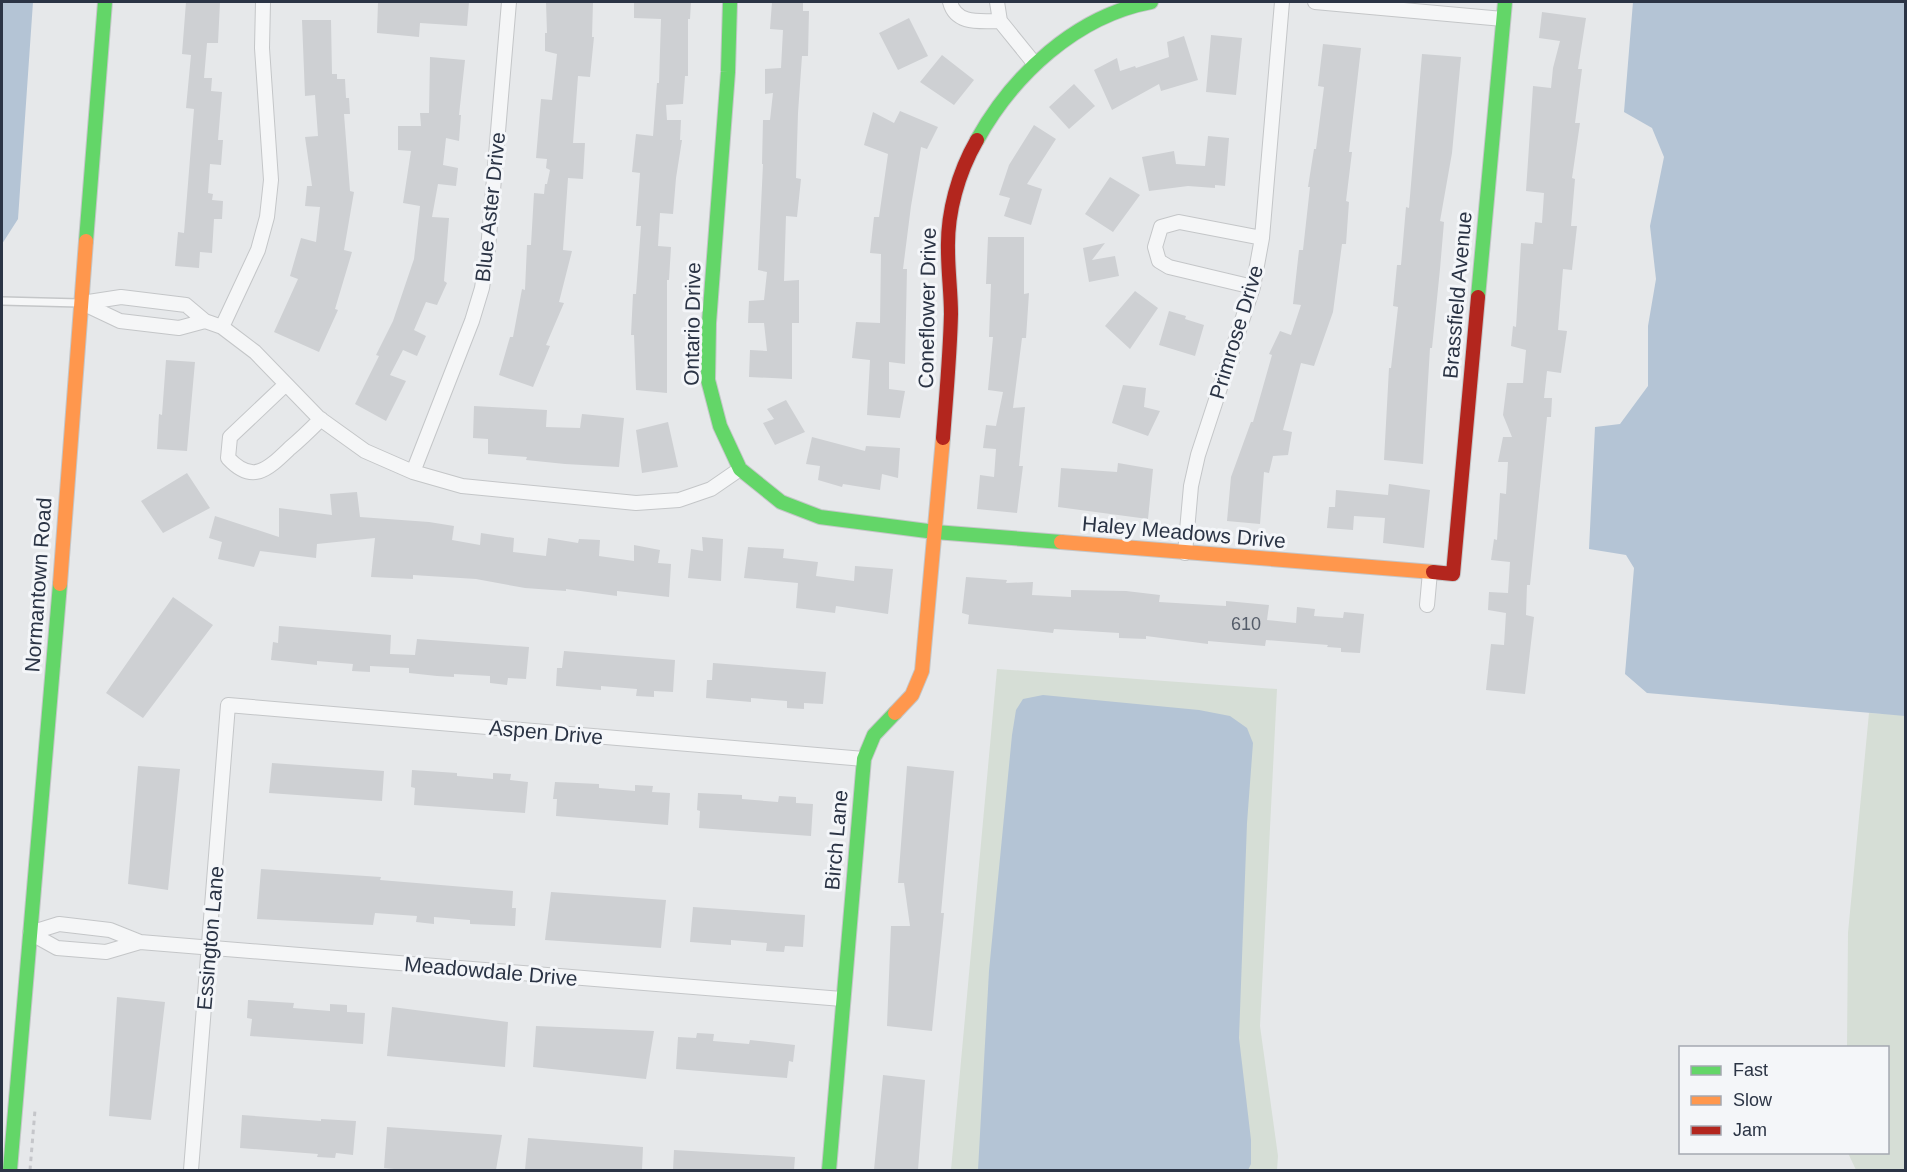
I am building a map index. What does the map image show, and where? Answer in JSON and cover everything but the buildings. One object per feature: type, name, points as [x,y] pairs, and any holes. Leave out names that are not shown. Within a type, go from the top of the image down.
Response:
[{"type":"street","name":"Normantown Road","points":[[10,1170],[49,722],[105,2]]},
{"type":"street","points":[[222,327],[258,250],[267,217],[271,180],[262,48],[263,2]]},
{"type":"street","name":"Blue Aster Drive","points":[[413,472],[472,321],[482,288],[488,249],[508,2]]},
{"type":"street","name":"Ontario Drive","points":[[730,2],[728,72],[709,323],[708,380],[720,426],[740,469],[781,502],[820,517],[935,532]]},
{"type":"street","points":[[950,2],[958,17],[972,21],[1000,21]]},
{"type":"street","points":[[997,2],[1000,21],[1034,63]]},
{"type":"street","name":"Coneflower Drive","points":[[935,532],[950,353],[951,310],[946,251],[950,215],[964,167],[985,124],[1008,91],[1034,63],[1074,33],[1122,8],[1151,2]]},
{"type":"street","name":"Primrose Drive","points":[[1185,553],[1191,486],[1198,454],[1253,287],[1262,238],[1282,2]]},
{"type":"street","points":[[1315,2],[1503,19]]},
{"type":"street","name":"Brassfield Avenue","points":[[1453,574],[1505,2]]},
{"type":"street","points":[[1253,287],[1169,267],[1159,261],[1155,247],[1161,227],[1179,222],[1262,238]]},
{"type":"street","points":[[82,303],[121,297],[186,305],[205,321],[222,327],[255,352],[321,419],[365,451],[413,472],[462,486],[636,503],[680,500],[711,489],[740,469]]},
{"type":"street","points":[[82,303],[120,321],[179,327],[205,321]]},
{"type":"street","points":[[286,384],[230,437],[228,458],[237,468],[249,473],[268,470],[321,419]]},
{"type":"street","name":"Haley Meadows Drive","points":[[935,532],[1453,574]]},
{"type":"street","name":"Birch Lane","points":[[829,1170],[864,759],[874,735],[912,695],[922,671],[935,532]]},
{"type":"street","points":[[1427,605],[1430,572]]},
{"type":"street","name":"Aspen Drive","points":[[228,705],[864,759]]},
{"type":"street","name":"Essington Lane","points":[[191,1170],[228,705]]},
{"type":"street","name":"Meadowdale Drive","points":[[30,933],[59,924],[110,930],[140,942],[842,999]]},
{"type":"street","name":"Meadowdale Drive","points":[[30,933],[57,948],[106,952],[140,942]]},
{"type":"lane","points":[[2,301],[82,303]]},
{"type":"shaded area","points":[[997,669],[1277,689],[1260,1026],[1278,1156],[1277,1170],[951,1170]]},
{"type":"shaded area","points":[[1869,713],[1905,715],[1905,1170],[1856,1170],[1848,1154],[1889,1154],[1889,1046],[1847,1046],[1848,933]]},
{"type":"water","points":[[2,2],[33,2],[18,219],[2,244]]},
{"type":"water","points":[[1633,2],[1905,2],[1905,716],[1647,693],[1625,674],[1634,568],[1626,555],[1589,549],[1595,427],[1620,424],[1648,386],[1648,326],[1656,279],[1650,226],[1664,157],[1652,128],[1624,112]]},
{"type":"water","points":[[1043,695],[1199,710],[1230,716],[1247,728],[1253,743],[1247,823],[1239,1038],[1251,1140],[1251,1164],[1248,1170],[978,1170],[989,971],[1012,735],[1016,710],[1023,699]]},
{"type":"traffic: fast","points":[[86,241],[105,2]]},
{"type":"traffic: fast","points":[[730,2],[728,72],[709,323],[708,380],[720,426],[740,469],[781,502],[820,517],[935,532],[1061,542]]},
{"type":"traffic: fast","points":[[977,140],[1009,93],[1049,52],[1097,20],[1123,9],[1151,2]]},
{"type":"traffic: fast","points":[[1478,297],[1505,2]]},
{"type":"traffic: fast","points":[[10,1170],[60,584]]},
{"type":"traffic: fast","points":[[829,1170],[864,759],[874,735],[895,713]]},
{"type":"traffic: slow","points":[[60,584],[86,241]]},
{"type":"traffic: slow","points":[[895,713],[912,695],[922,671],[943,438]]},
{"type":"traffic: slow","points":[[1061,542],[1433,572]]},
{"type":"traffic: jam","points":[[943,438],[951,314],[949,222],[959,180],[977,140]]},
{"type":"traffic: jam","points":[[1433,572],[1453,574],[1478,297]]}]
